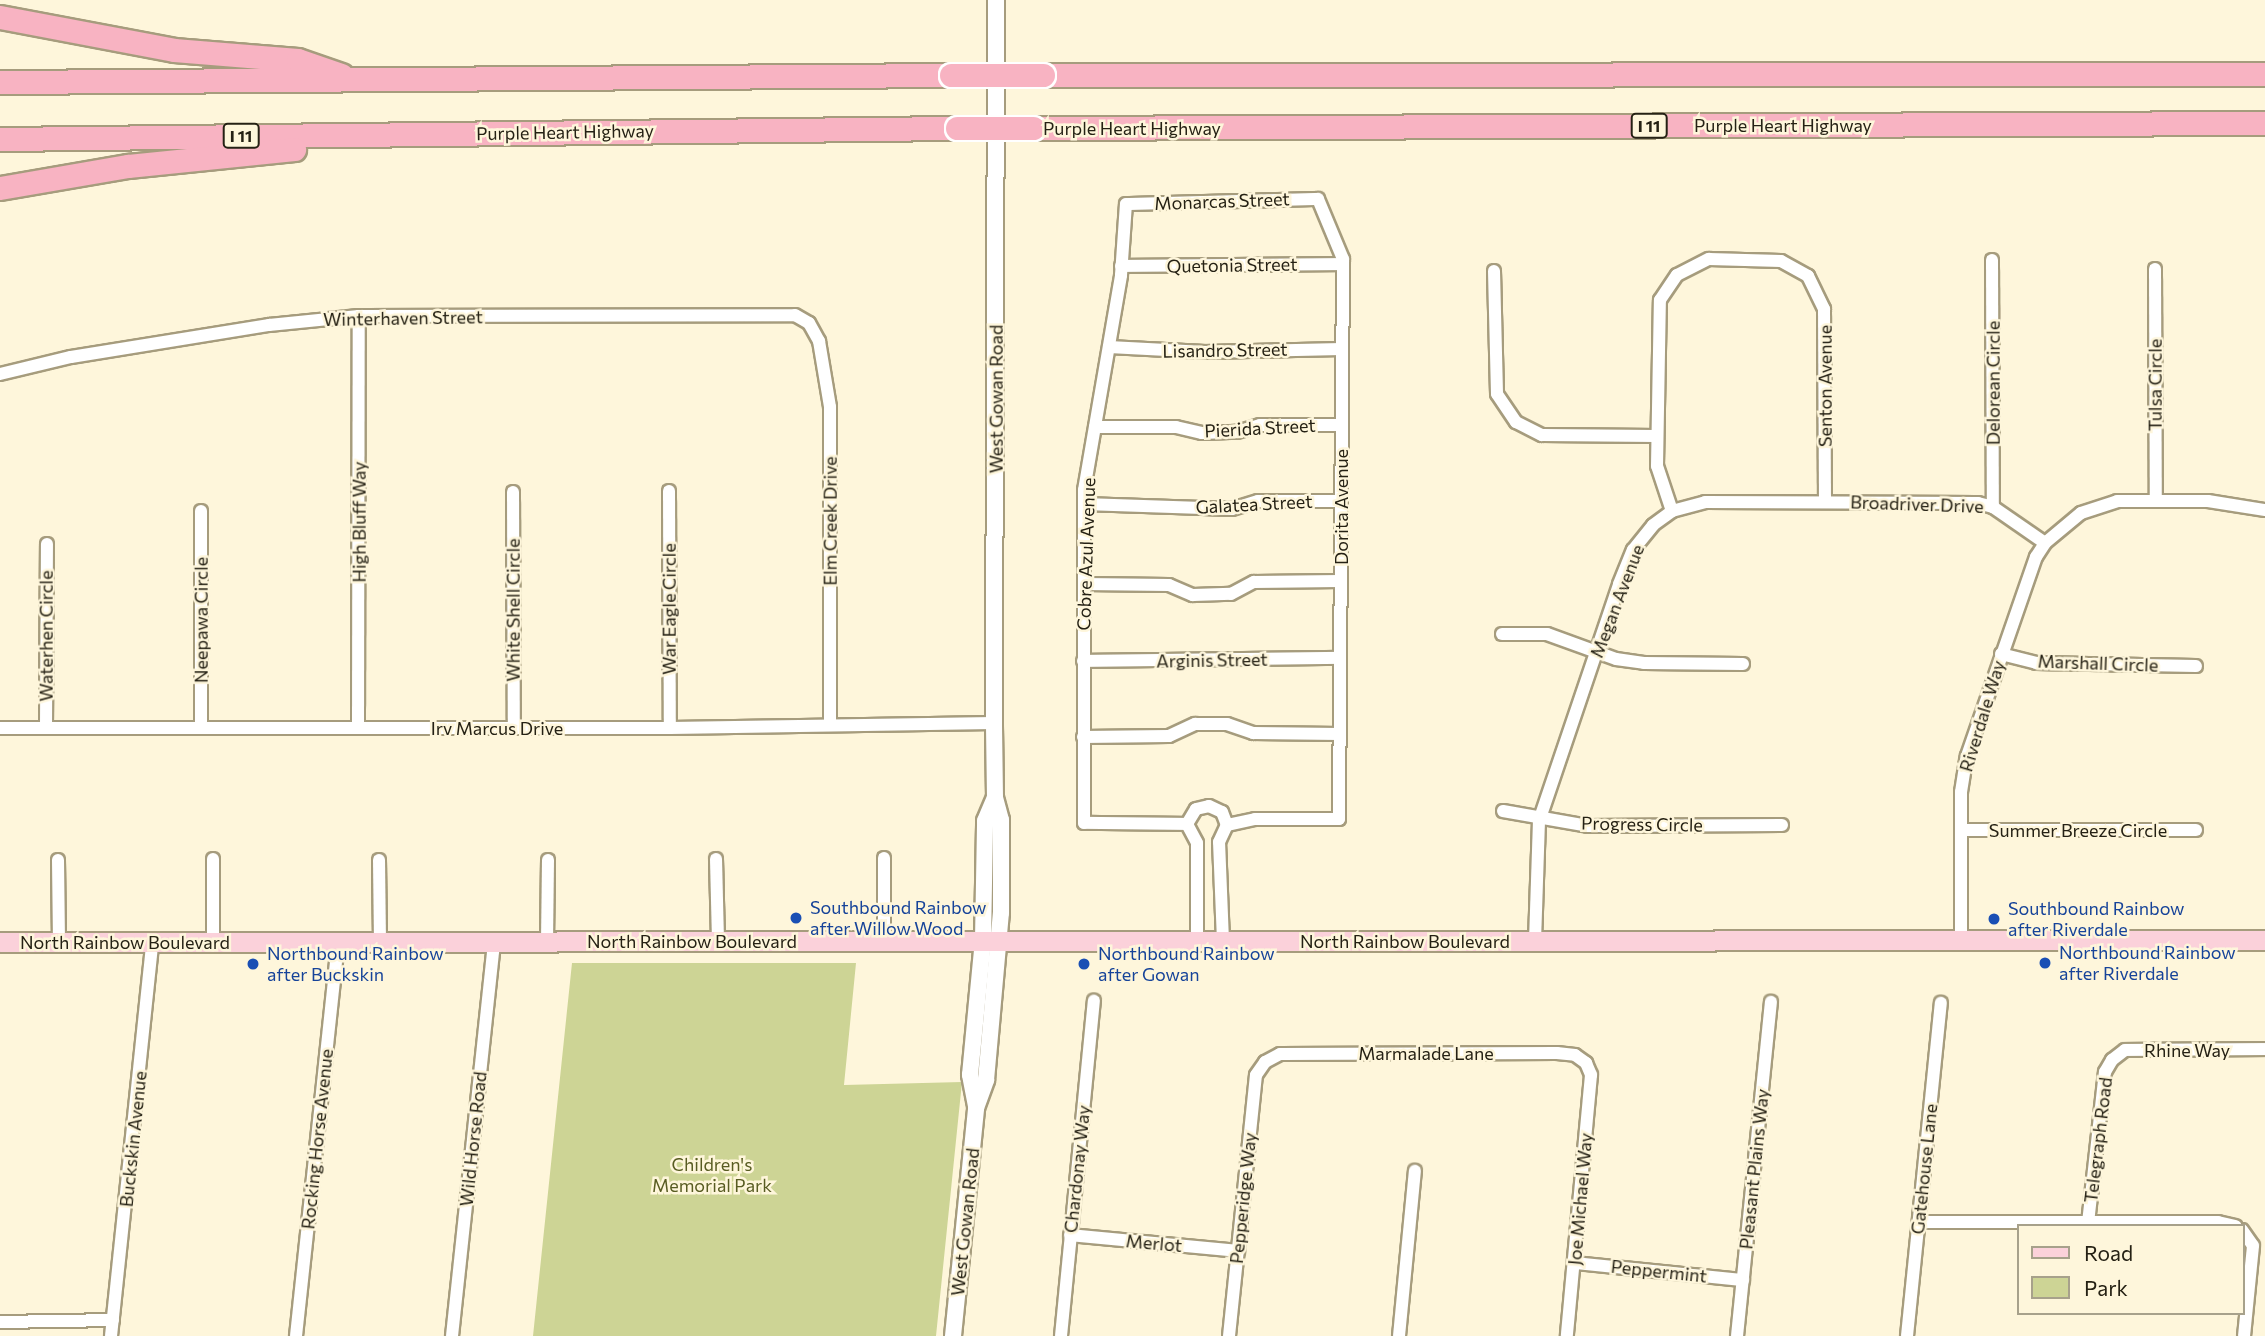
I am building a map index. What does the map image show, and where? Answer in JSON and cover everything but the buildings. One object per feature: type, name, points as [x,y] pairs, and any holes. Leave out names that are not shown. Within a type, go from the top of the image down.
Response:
[{"type":"highway","points":[[0,17],[174,50],[298,60],[357,81]]},
{"type":"highway","points":[[0,82],[951,75],[2265,74]]},
{"type":"highway","name":"Purple Heart Highway","points":[[0,139],[957,128],[2265,123]]},
{"type":"highway","points":[[0,188],[176,160],[482,133]]},
{"type":"main road","name":"North Rainbow Boulevard","points":[[0,942],[2265,940]]},
{"type":"street","name":"West Gowan Road","points":[[953,1336],[976,1108],[986,1080],[991,940],[1001,820],[995,798],[994,723],[996,0]]},
{"type":"street","name":"Monarcas Street","points":[[1126,204],[1318,199]]},
{"type":"street","name":"Dorita Avenue","points":[[1227,825],[1255,819],[1339,819],[1343,264],[1318,199]]},
{"type":"street","name":"Cobre Azul Avenue","points":[[1126,204],[1121,266],[1084,504],[1084,823],[1187,824]]},
{"type":"street","name":"Senton Avenue","points":[[1656,436],[1660,300],[1677,275],[1709,259],[1781,261],[1808,275],[1824,309],[1825,501]]},
{"type":"street","name":"Delorean Circle","points":[[1992,260],[1993,507]]},
{"type":"street","name":"Quetonia Street","points":[[1121,266],[1343,264]]},
{"type":"street","name":"Tulsa Circle","points":[[2155,270],[2156,500]]},
{"type":"street","points":[[1494,271],[1497,394],[1516,422],[1542,435],[1656,436],[1657,466],[1672,511]]},
{"type":"street","name":"Winterhaven Street","points":[[0,374],[71,357],[244,329],[359,316],[794,315],[809,323]]},
{"type":"street","name":"High Bluff Way","points":[[358,728],[359,316]]},
{"type":"street","name":"Elm Creek Drive","points":[[809,323],[819,341],[830,407],[830,723]]},
{"type":"street","name":"Lisandro Street","points":[[1109,347],[1193,352],[1342,349]]},
{"type":"street","name":"Pierida Street","points":[[1095,428],[1177,428],[1202,433],[1237,432],[1260,425],[1342,425]]},
{"type":"street","name":"War Eagle Circle","points":[[669,491],[670,728]]},
{"type":"street","name":"White Shell Circle","points":[[513,492],[514,728]]},
{"type":"street","name":"Galatea Street","points":[[1084,504],[1232,509],[1258,501],[1341,501]]},
{"type":"street","name":"Broadriver Drive","points":[[1672,511],[1705,502],[1825,501],[1993,507],[2045,543]]},
{"type":"street","points":[[2045,543],[2081,513],[2117,501],[2208,501],[2265,510]]},
{"type":"street","name":"Neepawa Circle","points":[[201,511],[201,728]]},
{"type":"street","name":"Megan Avenue","points":[[1535,941],[1539,821],[1633,550],[1648,530],[1672,511]]},
{"type":"street","name":"Riverdale Way","points":[[1961,940],[1961,830],[1966,756],[2036,557],[2045,543]]},
{"type":"street","name":"Waterhen Circle","points":[[46,728],[47,544]]},
{"type":"street","points":[[1084,584],[1169,585],[1192,595],[1231,594],[1254,582],[1340,581]]},
{"type":"street","points":[[1502,634],[1547,634],[1596,652],[1644,663],[1743,664]]},
{"type":"street","name":"Marshall Circle","points":[[2001,654],[2036,663],[2196,666]]},
{"type":"street","name":"Arginis Street","points":[[1083,661],[1340,658]]},
{"type":"street","name":"Irv Marcus Drive","points":[[0,728],[670,728],[830,723],[994,723]]},
{"type":"street","points":[[1083,737],[1169,736],[1195,724],[1216,724],[1253,733],[1339,734]]},
{"type":"street","points":[[1197,941],[1197,843],[1187,824],[1192,812],[1209,806],[1222,813],[1227,825],[1219,842],[1223,941]]},
{"type":"street","name":"Progress Circle","points":[[1503,811],[1539,821],[1555,818],[1588,826],[1782,825]]},
{"type":"street","name":"Summer Breeze Circle","points":[[1961,830],[2196,830]]},
{"type":"street","points":[[884,858],[884,940]]},
{"type":"street","points":[[213,859],[213,943]]},
{"type":"street","points":[[716,859],[718,942]]},
{"type":"street","points":[[58,860],[59,943]]},
{"type":"street","points":[[379,860],[380,941]]},
{"type":"street","points":[[547,942],[548,860]]},
{"type":"street","name":"Rocking Horse Avenue","points":[[296,1336],[338,941]]},
{"type":"street","name":"Wild Horse Road","points":[[452,1336],[494,941]]},
{"type":"street","name":"Buckskin Avenue","points":[[111,1336],[152,943]]},
{"type":"street","name":"Chardonay Way","points":[[1060,1336],[1094,1001]]},
{"type":"street","name":"Pleasant Plains Way","points":[[1737,1336],[1771,1002]]},
{"type":"street","name":"Gatehouse Lane","points":[[1907,1336],[1941,1003]]},
{"type":"street","name":"Rhine Way","points":[[2112,1060],[2125,1050],[2265,1049]]},
{"type":"street","name":"Marmalade Lane","points":[[1265,1062],[1280,1054],[1557,1053],[1575,1055],[1586,1063]]},
{"type":"street","name":"Telegraph Road","points":[[2088,1223],[2105,1072],[2112,1060]]},
{"type":"street","name":"Pepperidge Way","points":[[1229,1336],[1256,1075],[1265,1062]]},
{"type":"street","name":"Joe Michael Way","points":[[1567,1336],[1591,1075],[1586,1063]]},
{"type":"street","points":[[1399,1336],[1415,1171]]},
{"type":"street","points":[[1919,1222],[2225,1224]]},
{"type":"street","points":[[2244,1232],[2253,1246],[2244,1336]]},
{"type":"street","name":"Merlot","points":[[1070,1235],[1238,1251]]},
{"type":"street","name":"Peppermint","points":[[1575,1263],[1743,1280]]},
{"type":"street","points":[[0,1322],[113,1320]]},
{"type":"green space","name":"Children's Memorial Park","points":[[572,963],[856,963],[844,1085],[962,1082],[936,1336],[533,1336]]},
{"type":"place","name":"Southbound Rainbow after Willow Wood","points":[[796,918]]},
{"type":"place","name":"Southbound Rainbow after Riverdale","points":[[1994,919]]},
{"type":"place","name":"Northbound Rainbow after Riverdale","points":[[2045,963]]},
{"type":"place","name":"Northbound Rainbow after Buckskin","points":[[253,964]]},
{"type":"place","name":"Northbound Rainbow after Gowan","points":[[1084,964]]}]
